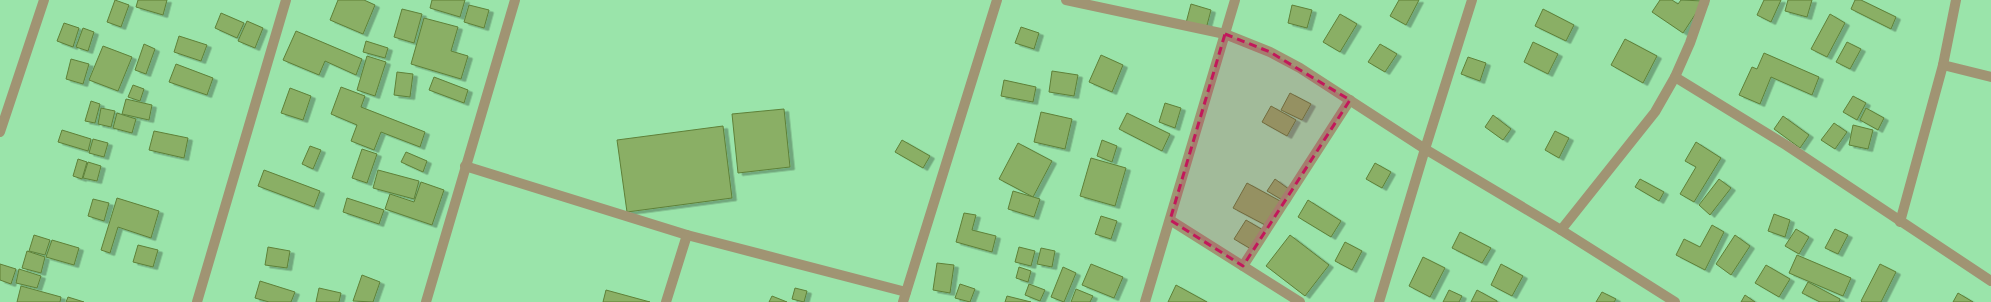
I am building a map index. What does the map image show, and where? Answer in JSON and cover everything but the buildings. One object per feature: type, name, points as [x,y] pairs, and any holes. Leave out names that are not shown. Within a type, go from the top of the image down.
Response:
[{"type":"street","points":[[0,132],[44,0]]},
{"type":"street","points":[[197,302],[286,0]]},
{"type":"street","points":[[426,302],[515,0]]},
{"type":"street","points":[[903,302],[997,0]]},
{"type":"street","points":[[1066,0],[1224,34],[1270,52],[1561,230],[1675,302]]},
{"type":"street","points":[[1145,302],[1235,0]]},
{"type":"street","points":[[1379,302],[1425,148],[1472,0]]},
{"type":"street","points":[[1561,230],[1654,112],[1675,77],[1690,43],[1705,0]]},
{"type":"street","points":[[1900,222],[1943,65],[1956,0]]},
{"type":"street","points":[[1943,65],[1991,77]]},
{"type":"street","points":[[1675,77],[1786,145],[1900,222],[1991,280]]},
{"type":"street","points":[[1243,266],[1350,100]]},
{"type":"street","points":[[465,166],[687,234],[906,292]]},
{"type":"street","points":[[1170,220],[1300,302]]},
{"type":"street","points":[[666,302],[687,234]]},
{"type":"highlighted area","points":[[1225,34],[1270,52],[1350,100],[1243,266],[1170,220]]}]
